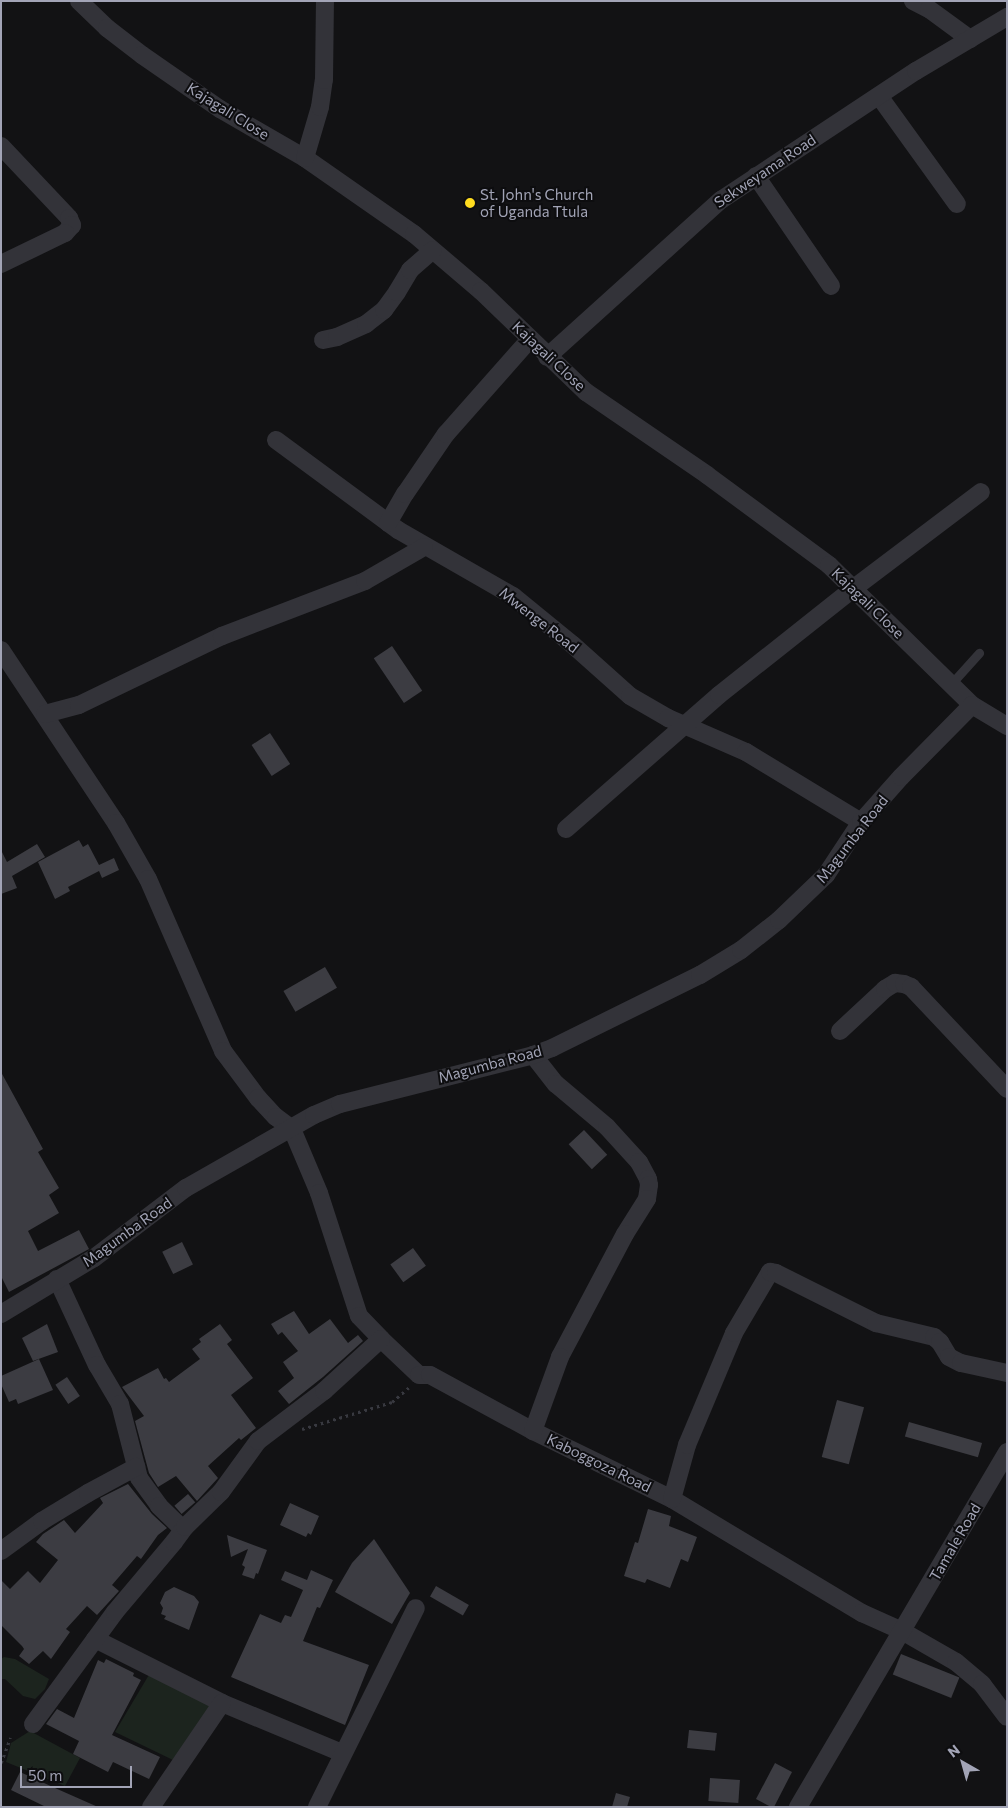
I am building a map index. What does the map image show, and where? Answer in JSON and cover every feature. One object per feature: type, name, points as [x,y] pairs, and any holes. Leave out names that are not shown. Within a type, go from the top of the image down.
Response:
[{"type":"street","name":"Kajagali Close","points":[[79,1],[108,28],[142,55],[220,109],[305,158],[414,234],[480,291],[586,392],[707,475],[829,565],[972,705],[1007,726]]},
{"type":"street","points":[[305,158],[320,106],[324,80],[325,1]]},
{"type":"street","points":[[913,1],[929,9],[970,39]]},
{"type":"street","name":"Sekweyama Road","points":[[547,356],[720,200],[879,96],[1007,17]]},
{"type":"street","points":[[879,96],[957,204]]},
{"type":"street","points":[[1,146],[69,218],[72,225],[65,233],[1,264]]},
{"type":"street","points":[[756,176],[830,286]]},
{"type":"street","points":[[323,340],[337,337],[366,324],[378,314],[397,292],[410,270],[434,250]]},
{"type":"street","points":[[388,523],[405,494],[446,434],[530,339]]},
{"type":"street","name":"Mwenge Road","points":[[276,440],[388,523],[424,547],[513,596],[573,645],[630,696],[685,726],[746,752],[861,822]]},
{"type":"street","points":[[566,828],[719,695],[854,588],[981,492]]},
{"type":"street","points":[[45,714],[79,705],[222,636],[365,581],[424,547]]},
{"type":"street","points":[[1,650],[45,714],[80,772],[116,823],[148,879],[223,1051],[258,1098],[276,1117],[292,1129]]},
{"type":"street","name":"Magumba Road","points":[[1,1314],[94,1258],[186,1188],[314,1115],[340,1104],[533,1055],[700,975],[741,950],[779,920],[826,875],[861,822],[901,777],[972,705]]},
{"type":"street","points":[[840,1031],[885,989],[895,982],[904,984],[911,987],[1007,1089]]},
{"type":"street","points":[[533,1055],[556,1084],[607,1128],[639,1162],[649,1185],[647,1199],[625,1234],[560,1357],[533,1431]]},
{"type":"street","name":"Kaboggoza Road","points":[[292,1129],[319,1193],[359,1316],[419,1375],[430,1375],[533,1431],[672,1499],[862,1613],[902,1631],[956,1662],[982,1684],[1007,1717]]},
{"type":"street","points":[[672,1499],[687,1445],[734,1333],[770,1272],[776,1273],[876,1324],[934,1337],[940,1342],[949,1357],[960,1364],[1007,1373]]},
{"type":"street","points":[[58,1279],[97,1365],[120,1404],[140,1478],[159,1506],[183,1529]]},
{"type":"street","points":[[33,1724],[96,1639],[183,1529],[221,1492],[258,1441],[324,1392],[381,1339]]},
{"type":"street","name":"Tamale Road","points":[[798,1807],[1007,1452]]},
{"type":"street","points":[[1,1552],[42,1521],[136,1467]]},
{"type":"street","points":[[317,1807],[342,1752],[416,1608]]},
{"type":"street","points":[[96,1639],[222,1703],[342,1752]]},
{"type":"street","points":[[151,1807],[222,1703]]},
{"type":"lane","points":[[950,684],[979,652]]},
{"type":"path","points":[[296,1430],[392,1402],[419,1375]]},
{"type":"path","points":[[1,1763],[10,1738]]},
{"type":"shaded area","points":[[4,1657],[15,1659],[49,1679],[45,1689],[35,1699],[23,1696],[5,1679],[1,1679],[1,1659]]},
{"type":"shaded area","points":[[150,1673],[215,1703],[173,1760],[115,1732]]},
{"type":"shaded area","points":[[30,1731],[80,1758],[65,1786],[6,1762],[11,1743]]},
{"type":"building","points":[[392,646],[422,691],[404,703],[374,658]]},
{"type":"building","points":[[270,733],[290,764],[272,776],[252,745]]},
{"type":"building","points":[[79,840],[83,847],[88,844],[99,865],[114,858],[119,870],[102,878],[99,871],[68,887],[70,891],[55,899],[38,862]]},
{"type":"building","points":[[37,844],[45,857],[12,876],[17,888],[1,894],[1,850],[7,862]]},
{"type":"building","points":[[325,967],[337,988],[295,1012],[283,991]]},
{"type":"building","points":[[1,1072],[43,1149],[38,1152],[59,1188],[49,1195],[59,1213],[28,1231],[38,1251],[79,1230],[89,1249],[9,1292],[1,1276]]},
{"type":"building","points":[[584,1130],[607,1155],[592,1169],[569,1144]]},
{"type":"building","points":[[182,1242],[193,1264],[173,1274],[162,1252]]},
{"type":"building","points":[[413,1248],[426,1266],[403,1282],[390,1264]]},
{"type":"building","points":[[294,1311],[309,1334],[330,1319],[348,1343],[358,1335],[363,1341],[289,1404],[278,1391],[294,1378],[283,1362],[298,1351],[282,1332],[278,1335],[271,1324]]},
{"type":"building","points":[[47,1324],[58,1352],[33,1361],[22,1338]]},
{"type":"building","points":[[220,1324],[232,1340],[227,1344],[253,1378],[231,1395],[256,1428],[241,1440],[239,1438],[208,1466],[218,1478],[197,1501],[176,1476],[158,1487],[149,1473],[135,1421],[144,1416],[122,1387],[158,1368],[164,1379],[166,1378],[169,1382],[200,1359],[192,1349],[201,1342],[199,1339]]},
{"type":"building","points":[[39,1359],[53,1390],[18,1404],[16,1399],[9,1402],[1,1384],[1,1376]]},
{"type":"building","points":[[67,1377],[80,1396],[68,1404],[55,1385]]},
{"type":"building","points":[[837,1400],[864,1407],[849,1464],[822,1457]]},
{"type":"building","points":[[909,1422],[982,1443],[978,1457],[905,1436]]},
{"type":"building","points":[[128,1484],[152,1514],[167,1528],[158,1535],[141,1559],[137,1556],[112,1585],[119,1591],[97,1615],[87,1606],[66,1629],[70,1632],[51,1659],[43,1651],[29,1664],[19,1656],[24,1649],[22,1646],[1,1625],[1,1580],[10,1589],[28,1571],[40,1583],[58,1560],[36,1542],[43,1534],[64,1520],[75,1533],[103,1503],[100,1498]]},
{"type":"building","points":[[188,1494],[195,1502],[182,1514],[174,1506]]},
{"type":"building","points":[[290,1503],[319,1516],[311,1535],[308,1533],[306,1537],[280,1525]]},
{"type":"building","points":[[648,1509],[671,1516],[669,1526],[697,1537],[688,1562],[681,1559],[670,1588],[647,1579],[645,1583],[624,1576],[635,1542],[638,1543]]},
{"type":"building","points":[[227,1535],[267,1550],[258,1574],[256,1573],[254,1579],[242,1575],[245,1567],[242,1565],[248,1549],[231,1557]]},
{"type":"building","points":[[374,1539],[410,1593],[392,1624],[335,1592],[352,1563]]},
{"type":"building","points":[[311,1570],[333,1580],[320,1608],[317,1607],[303,1641],[369,1665],[345,1725],[231,1677],[260,1614],[281,1623],[285,1615],[291,1617],[303,1590],[281,1580],[285,1571],[307,1580]]},
{"type":"building","points":[[436,1586],[469,1605],[463,1615],[430,1596]]},
{"type":"building","points":[[174,1587],[194,1596],[199,1602],[189,1630],[164,1619],[166,1616],[161,1614],[163,1608],[160,1603],[165,1592]]},
{"type":"building","points":[[901,1654],[959,1678],[951,1698],[893,1674]]},
{"type":"building","points":[[106,1659],[134,1673],[133,1676],[141,1680],[112,1735],[160,1757],[149,1779],[113,1762],[108,1772],[73,1754],[79,1741],[46,1724],[57,1709],[74,1718],[98,1660],[104,1663]]},
{"type":"building","points":[[689,1730],[717,1733],[715,1751],[687,1748]]},
{"type":"building","points":[[775,1763],[792,1772],[774,1807],[771,1807],[756,1799]]},
{"type":"building","points":[[20,1772],[98,1807],[46,1807],[11,1790]]},
{"type":"building","points":[[710,1778],[740,1780],[738,1803],[708,1801]]},
{"type":"building","points":[[616,1793],[630,1797],[627,1807],[612,1807]]},
{"type":"place","name":"St. John's Church of Uganda Ttula","points":[[470,203]]}]
